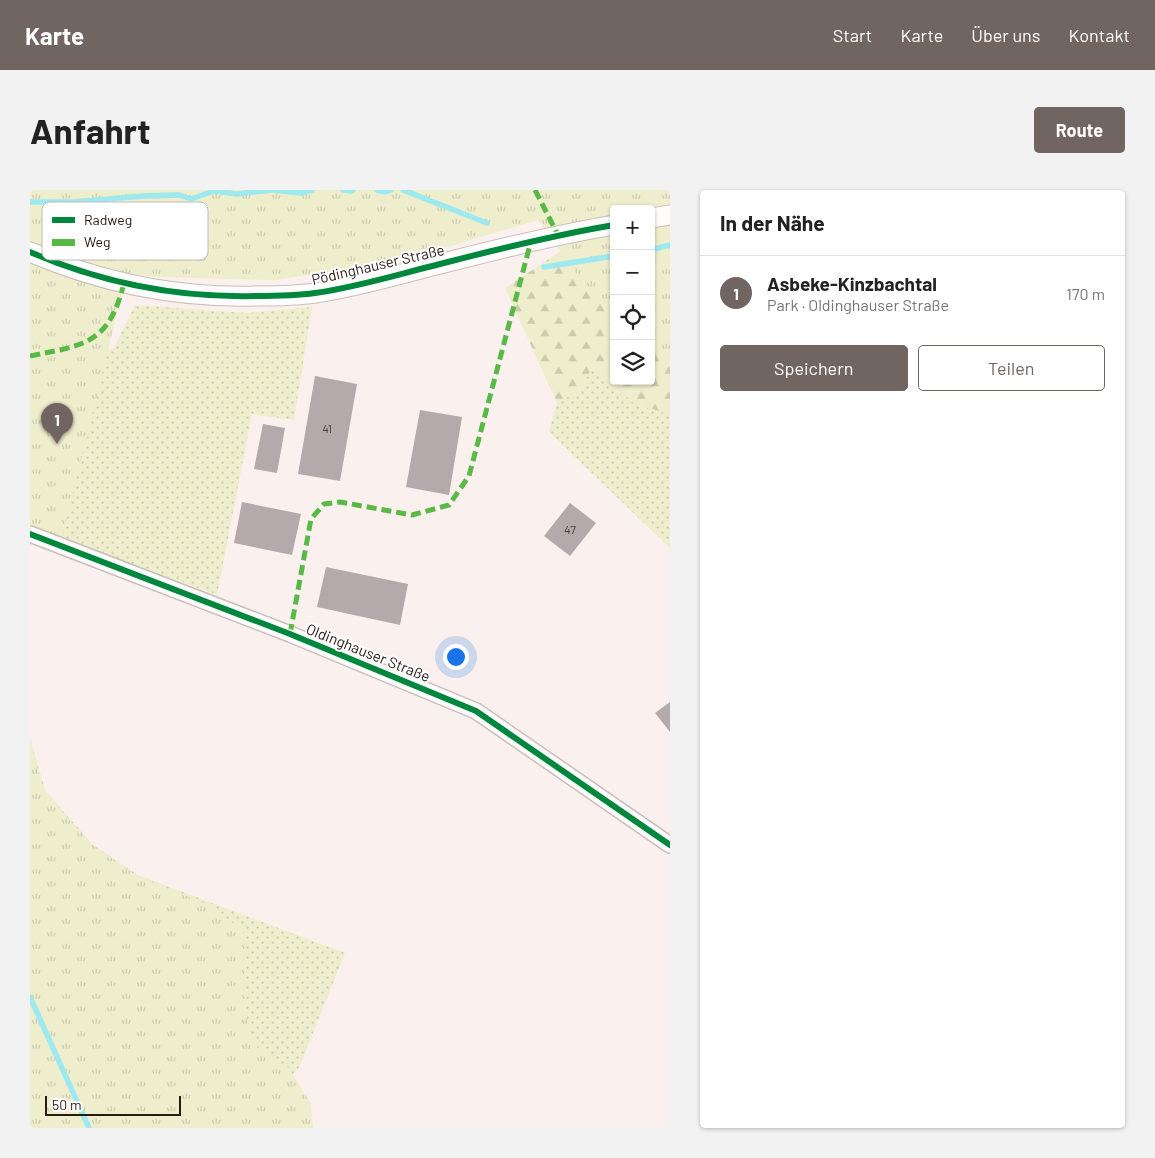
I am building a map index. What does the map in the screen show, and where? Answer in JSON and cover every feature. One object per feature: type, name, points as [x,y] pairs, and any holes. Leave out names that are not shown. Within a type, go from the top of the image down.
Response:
[{"type":"street","points":[[655,217],[670,215]]},
{"type":"street","name":"Pödinghauser Straße","points":[[52,260],[91,274],[154,290],[230,297],[313,294],[358,286],[531,241],[610,225]]},
{"type":"street","name":"Pödinghauser Straße","points":[[30,252],[42,256]]},
{"type":"street","name":"Oldinghauser Straße","points":[[30,534],[290,634],[476,711],[670,845]]},
{"type":"green space","points":[[30,190],[670,190],[670,356],[655,348],[655,205],[610,205],[610,311],[582,281],[538,220],[433,251],[359,267],[276,280],[154,277],[127,273],[60,545],[30,532]]},
{"type":"green space","points":[[579,239],[610,297],[610,382],[592,367],[580,390],[557,403],[505,288]]},
{"type":"green space","points":[[135,305],[247,313],[312,307],[294,420],[252,414],[217,595],[30,526],[30,370],[114,348]]},
{"type":"green space","points":[[655,334],[670,345],[670,414],[635,404],[613,385],[655,385]]},
{"type":"green space","points":[[592,367],[610,382],[610,385],[613,385],[635,404],[670,414],[670,548],[549,432],[557,403],[580,390]]},
{"type":"green space","points":[[30,738],[45,790],[92,844],[138,875],[345,953],[299,1068],[292,1075],[30,1128]]},
{"type":"green space","points":[[30,741],[44,791],[91,844],[137,876],[206,904],[243,930],[245,947],[245,1012],[255,1046],[289,1068],[311,1104],[313,1128],[30,1128]]},
{"type":"building","points":[[315,376],[357,384],[340,481],[298,474]]},
{"type":"building","points":[[420,410],[462,417],[449,495],[406,487]]},
{"type":"building","points":[[263,424],[285,428],[277,473],[254,469]]},
{"type":"building","points":[[242,502],[301,514],[292,555],[234,543]]},
{"type":"building","points":[[570,503],[596,523],[570,556],[544,536]]},
{"type":"building","points":[[326,567],[408,584],[400,625],[317,607]]},
{"type":"building","points":[[670,702],[670,732],[655,713]]},
{"type":"waterway","points":[[30,202],[73,202],[179,195],[191,199],[214,191],[237,194],[272,190]]},
{"type":"waterway","points":[[273,190],[301,193],[312,190]]},
{"type":"waterway","points":[[343,190],[353,190]]},
{"type":"waterway","points":[[377,190],[385,192],[391,190]]},
{"type":"waterway","points":[[403,190],[487,223]]},
{"type":"waterway","points":[[655,249],[670,245]]},
{"type":"waterway","points":[[544,267],[610,257]]},
{"type":"waterway","points":[[30,997],[89,1128]]},
{"type":"marked path","points":[[535,190],[558,235]]},
{"type":"marked path","points":[[290,634],[311,519],[324,504],[340,502],[412,515],[449,505],[469,476],[531,241]]},
{"type":"marked path","points":[[30,356],[66,349],[92,338],[111,319],[124,283]]},
{"type":"cycle path","points":[[50,260],[112,280],[168,291],[226,296],[285,296],[347,287],[462,258],[610,226]]},
{"type":"cycle path","points":[[30,252],[42,257]]},
{"type":"cycle path","points":[[30,534],[290,634],[476,711],[670,845]]},
{"type":"place","name":"Asbeke-Kinzbachtal","points":[[57,444]]}]
